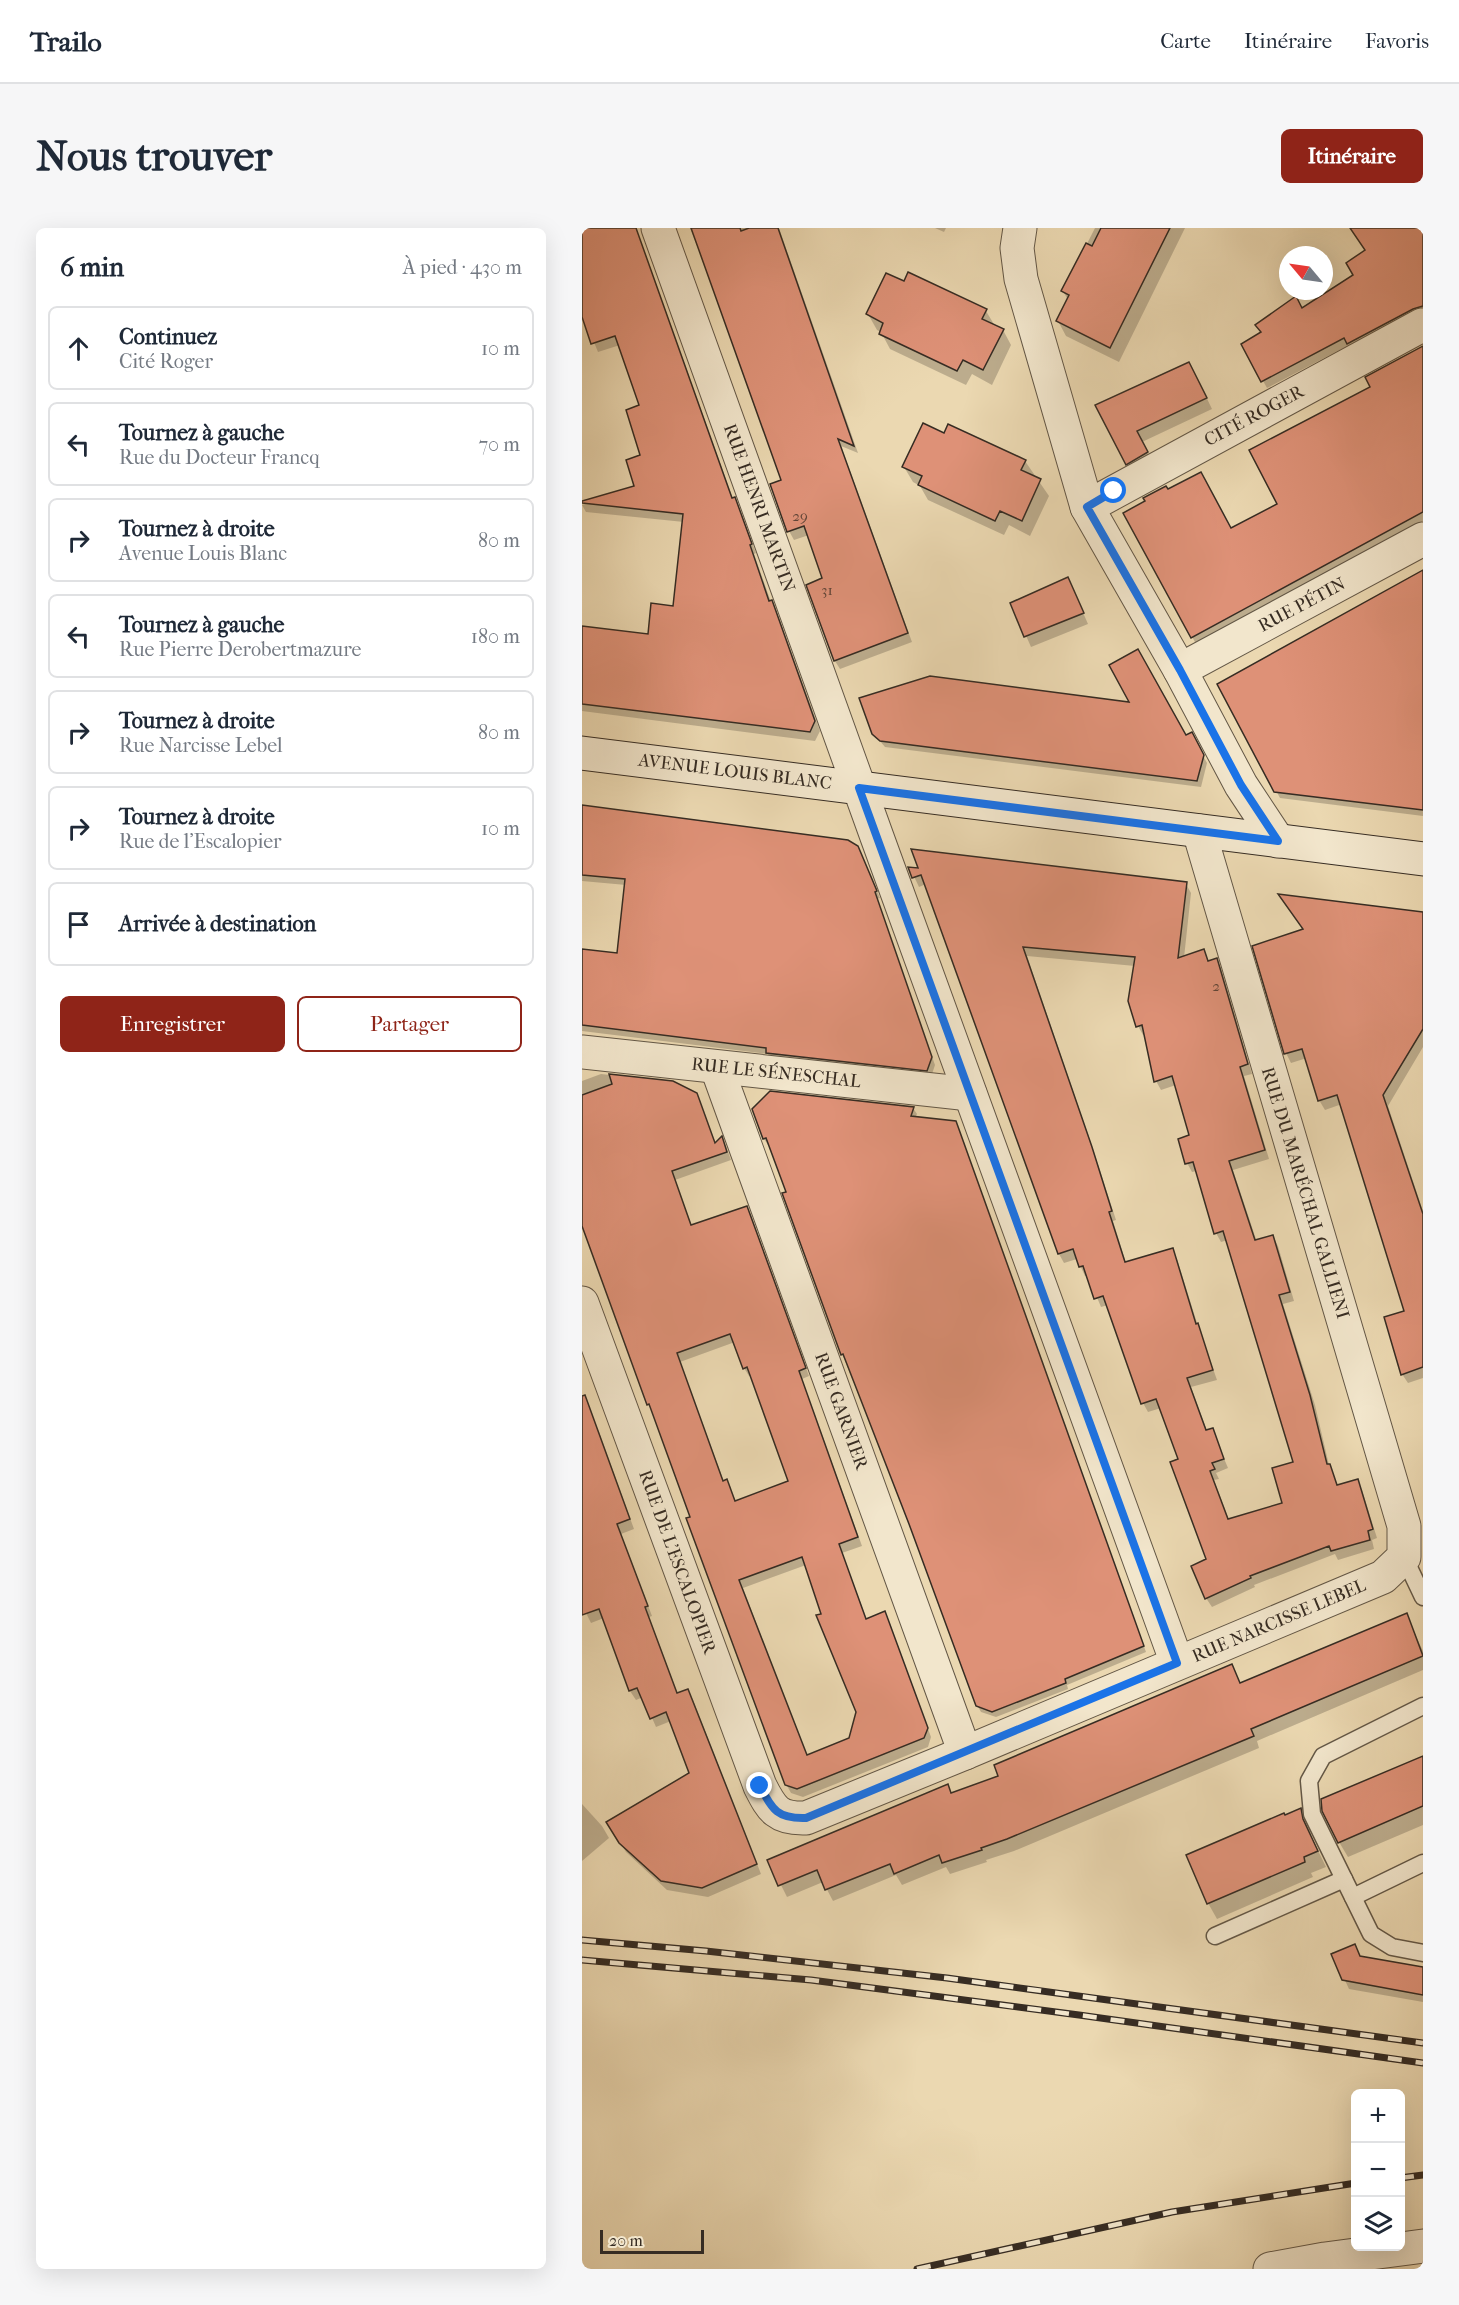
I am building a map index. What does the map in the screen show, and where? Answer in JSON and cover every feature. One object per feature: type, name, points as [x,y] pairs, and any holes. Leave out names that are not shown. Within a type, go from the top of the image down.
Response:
[{"type":"street","name":"RUE HENRI MARTIN","points":[[658,228],[1177,1663]]},
{"type":"street","points":[[1020,228],[1017,248],[1021,279],[1087,507],[1180,670],[1241,785],[1278,841]]},
{"type":"street","name":"CITÉ ROGER","points":[[1087,507],[1422,326]]},
{"type":"street","name":"RUE PÉTIN","points":[[1180,670],[1423,539]]},
{"type":"street","name":"AVENUE LOUIS BLANC","points":[[582,753],[1423,859]]},
{"type":"street","name":"RUE DU MARÉCHAL GALLIENI","points":[[1199,831],[1404,1527],[1404,1557]]},
{"type":"street","name":"RUE LE SÉNESCHAL","points":[[582,1052],[970,1094]]},
{"type":"street","name":"RUE GARNIER","points":[[717,1068],[965,1754]]},
{"type":"street","name":"RUE DE L'ESCALOPIER","points":[[582,1304],[760,1786],[770,1806],[781,1815]]},
{"type":"street","name":"RUE NARCISSE LEBEL","points":[[781,1815],[791,1819],[806,1818],[965,1754],[1383,1576],[1404,1557]]},
{"type":"street","points":[[1270,2269],[1423,2246]]},
{"type":"lane","points":[[1404,1557],[1423,1598]]},
{"type":"lane","points":[[1423,1706],[1323,1756],[1309,1781],[1312,1814],[1371,1934],[1392,1947],[1423,1953]]},
{"type":"lane","points":[[1353,1897],[1423,1863]]},
{"type":"lane","points":[[1215,1936],[1344,1879]]},
{"type":"building","points":[[582,228],[636,228],[732,498],[735,497],[752,544],[750,545],[769,601],[772,600],[815,721],[810,732],[582,704],[582,626],[648,634],[651,603],[673,606],[683,514],[582,503],[582,501],[634,486],[626,460],[640,455],[626,410],[639,405],[615,336],[591,344],[582,317]]},
{"type":"building","points":[[691,228],[740,228],[741,231],[749,228],[778,228],[854,446],[838,439],[908,633],[834,661],[806,585],[822,578],[804,526],[787,532],[770,484],[781,480]]},
{"type":"building","points":[[1101,228],[1170,228],[1110,348],[1056,321],[1069,295],[1061,291],[1086,243],[1092,246]]},
{"type":"building","points":[[1350,228],[1423,228],[1423,306],[1347,344],[1344,338],[1261,382],[1241,344],[1261,332],[1255,325],[1290,300],[1298,300],[1302,308],[1314,300],[1333,300],[1333,288],[1353,275],[1346,263],[1365,250]]},
{"type":"building","points":[[908,272],[987,309],[982,319],[1004,329],[983,370],[963,360],[957,371],[879,334],[883,323],[866,314],[886,273],[904,281]]},
{"type":"building","points":[[1423,346],[1423,512],[1191,638],[1123,513],[1145,501],[1143,498],[1166,486],[1168,489],[1201,472],[1231,528],[1277,504],[1249,450],[1370,387],[1365,377]]},
{"type":"building","points":[[1189,362],[1207,398],[1137,431],[1148,452],[1126,465],[1095,405]]},
{"type":"building","points":[[923,423],[944,433],[948,424],[1026,460],[1021,470],[1041,479],[1022,521],[1000,511],[995,521],[918,485],[922,476],[902,467]]},
{"type":"building","points":[[1423,570],[1423,810],[1274,792],[1217,684]]},
{"type":"building","points":[[1068,577],[1084,613],[1024,637],[1010,603]]},
{"type":"building","points":[[1138,649],[1186,735],[1192,732],[1204,755],[1197,781],[880,741],[872,734],[859,698],[930,676],[1129,702],[1109,665]]},
{"type":"building","points":[[582,805],[848,840],[858,846],[877,891],[875,892],[932,1057],[927,1071],[766,1053],[766,1048],[582,1025],[582,949],[617,953],[625,879],[582,875]]},
{"type":"building","points":[[911,849],[1187,882],[1178,958],[1204,949],[1208,961],[1217,958],[1248,1064],[1240,1067],[1265,1150],[1229,1161],[1255,1240],[1273,1235],[1290,1292],[1279,1295],[1310,1395],[1327,1464],[1330,1464],[1337,1485],[1358,1479],[1373,1529],[1368,1531],[1370,1540],[1331,1551],[1329,1546],[1250,1576],[1251,1578],[1205,1599],[1191,1566],[1206,1559],[1170,1462],[1178,1459],[1156,1399],[1141,1404],[1103,1296],[1094,1299],[1083,1266],[1079,1267],[1073,1249],[1058,1254],[921,875],[912,878],[908,867],[918,868]],"holes":[[[1023,947],[1135,957],[1128,1001],[1136,1027],[1142,1025],[1154,1082],[1172,1076],[1189,1135],[1178,1139],[1185,1164],[1193,1162],[1214,1234],[1223,1231],[1293,1462],[1272,1468],[1282,1503],[1228,1519],[1210,1471],[1215,1469],[1212,1463],[1224,1459],[1213,1428],[1206,1430],[1187,1378],[1213,1370],[1198,1323],[1196,1324],[1173,1248],[1125,1262],[1092,1147]]]},
{"type":"building","points":[[1278,894],[1423,912],[1423,1029],[1383,1095],[1423,1214],[1423,1367],[1401,1375],[1384,1317],[1404,1311],[1337,1095],[1318,1101],[1302,1049],[1284,1054],[1252,946],[1303,929]]},
{"type":"building","points":[[609,1074],[673,1081],[697,1093],[715,1143],[722,1136],[727,1152],[672,1171],[691,1225],[747,1206],[806,1368],[799,1371],[858,1537],[839,1544],[866,1619],[885,1611],[928,1728],[924,1738],[797,1789],[785,1785],[686,1518],[690,1517],[649,1404],[647,1405],[582,1226],[582,1095],[612,1084]],"holes":[[[730,1334],[743,1369],[747,1367],[788,1481],[735,1501],[727,1479],[723,1481],[677,1353]],[[802,1557],[821,1614],[816,1615],[856,1712],[849,1738],[807,1755],[739,1580]]]},
{"type":"building","points":[[770,1091],[914,1107],[911,1116],[956,1121],[1144,1646],[1065,1679],[1066,1683],[992,1712],[976,1706],[909,1524],[843,1354],[841,1355],[782,1193],[786,1192],[766,1138],[763,1139],[752,1109]]},
{"type":"building","points":[[585,1395],[630,1519],[617,1524],[648,1606],[645,1607],[677,1693],[688,1689],[757,1864],[702,1888],[661,1881],[619,1843],[606,1822],[689,1773],[666,1712],[650,1719],[637,1688],[629,1691],[599,1609],[582,1615],[582,1396]]},
{"type":"building","points":[[1407,1613],[1423,1656],[1251,1729],[1254,1736],[981,1848],[982,1850],[942,1863],[939,1855],[894,1874],[890,1864],[825,1890],[817,1870],[778,1886],[767,1860],[948,1784],[951,1793],[998,1776],[994,1765],[1232,1664],[1240,1683]]},
{"type":"building","points":[[1423,1756],[1423,1806],[1338,1843],[1322,1811],[1321,1799]]},
{"type":"building","points":[[1301,1808],[1303,1819],[1318,1851],[1304,1857],[1305,1862],[1207,1904],[1186,1855],[1284,1813],[1285,1815]]},
{"type":"building","points":[[1355,1944],[1360,1956],[1423,1967],[1423,1995],[1342,1980],[1331,1954]]},
{"type":"railway","points":[[582,1940],[706,1951],[947,1978],[1423,2043]]},
{"type":"railway","points":[[582,1960],[811,1980],[1423,2063]]},
{"type":"railway","points":[[1405,2177],[1423,2175]]},
{"type":"railway","points":[[917,2269],[1172,2212],[1351,2184]]},
{"type":"route","points":[[760,1786],[770,1806],[781,1815],[791,1819],[806,1818],[965,1754],[1177,1663],[859,788],[1278,841],[1241,785],[1180,670],[1087,507],[1114,491]]}]
